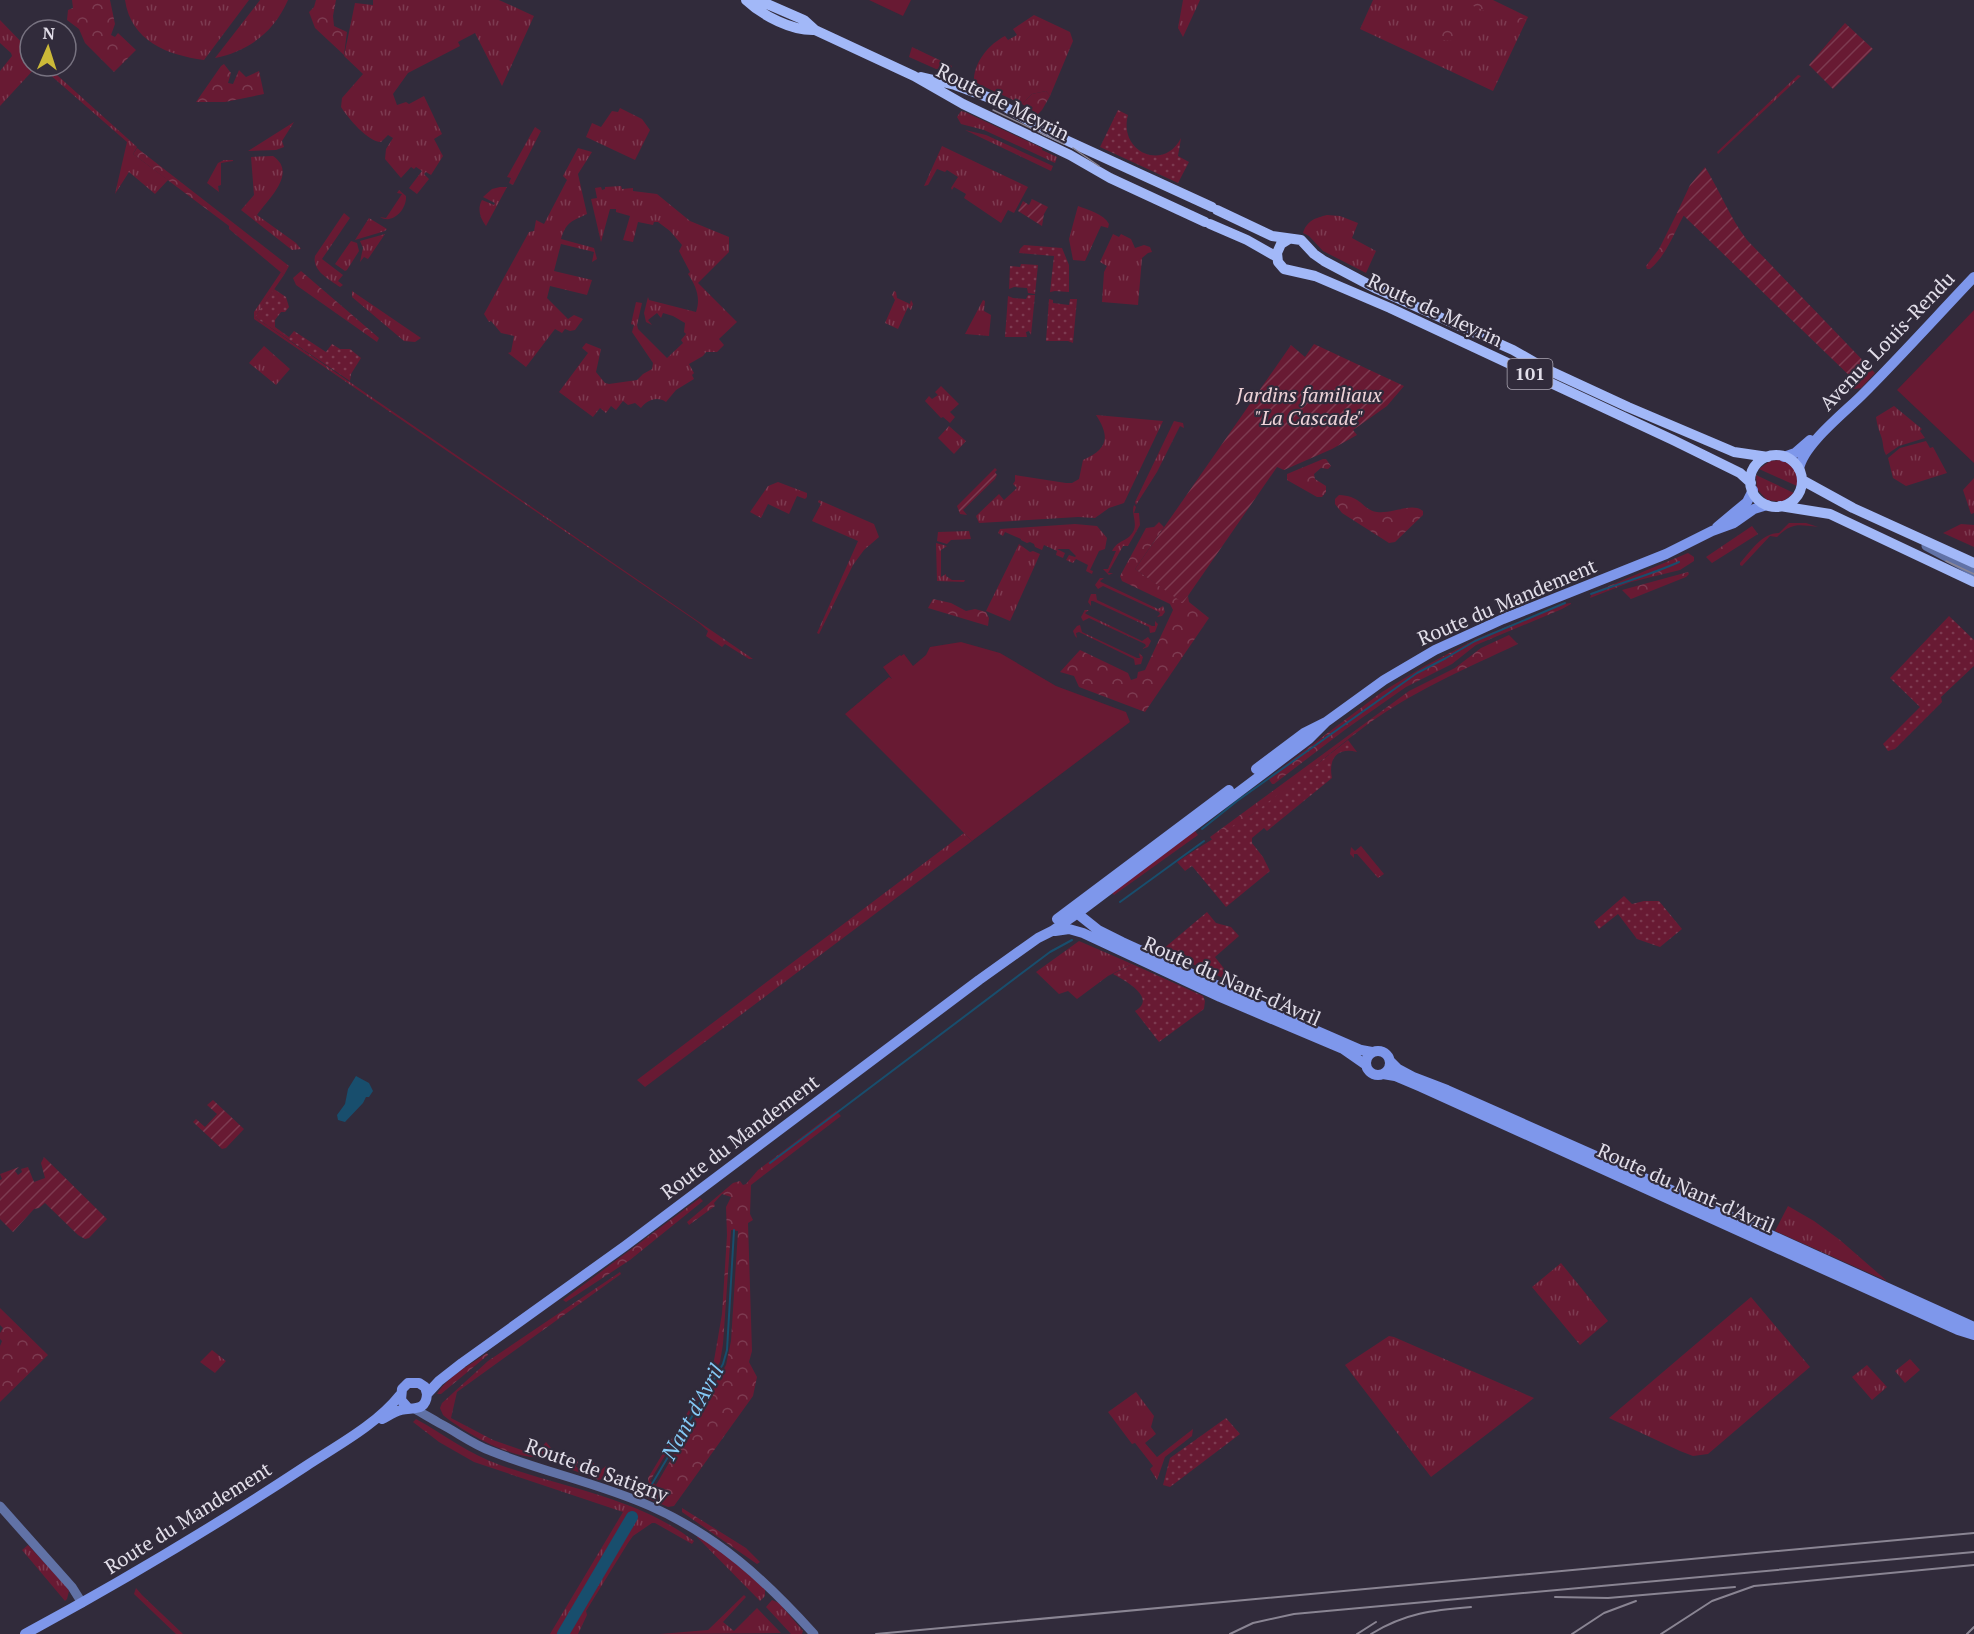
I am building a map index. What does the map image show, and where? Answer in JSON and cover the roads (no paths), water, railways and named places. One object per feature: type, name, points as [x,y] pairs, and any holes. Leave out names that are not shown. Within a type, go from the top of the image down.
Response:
[{"type":"main road","name":"Route de Meyrin","points":[[746,0],[757,10],[800,30],[815,30]]},
{"type":"main road","name":"Route de Meyrin","points":[[758,0],[804,20],[815,30],[914,76],[963,104],[1070,155],[1101,174],[1247,240],[1277,257],[1282,267],[1330,281],[1673,440],[1740,473],[1752,487]]},
{"type":"main road","name":"Route de Meyrin","points":[[914,76],[943,82],[990,98],[1046,131],[1265,233],[1301,240],[1324,261],[1377,289],[1618,402],[1725,449],[1768,457]]},
{"type":"main road","points":[[1277,257],[1279,247],[1289,239]]},
{"type":"main road","points":[[1294,272],[1301,271],[1308,264],[1310,250]]},
{"type":"main road","name":"Avenue Louis-Rendu","points":[[1784,457],[1796,453],[1825,430],[1861,396],[1974,277]]},
{"type":"main road","name":"Avenue Louis-Rendu","points":[[1801,474],[1803,458],[1825,430]]},
{"type":"main road","points":[[1752,487],[1754,469],[1768,457]]},
{"type":"main road","name":"101","points":[[1768,457],[1784,457]]},
{"type":"main road","points":[[1784,457],[1793,461],[1801,474],[1844,504],[1974,563]]},
{"type":"main road","points":[[1780,506],[1796,497],[1802,487],[1801,474]]},
{"type":"main road","name":"101","points":[[1752,487],[1758,499],[1767,505]]},
{"type":"main road","name":"Route du Mandement","points":[[1712,531],[1747,502],[1752,487]]},
{"type":"main road","points":[[1767,505],[1824,512],[1974,582]]},
{"type":"main road","name":"Route du Mandement","points":[[427,1398],[439,1381],[462,1363],[625,1246],[979,980],[1038,938],[1052,931],[1304,733],[1326,722],[1402,669],[1452,641],[1638,566],[1734,523],[1754,509],[1767,505]]},
{"type":"main road","name":"Route du Mandement","points":[[1038,938],[1048,926],[1093,901],[1309,739],[1326,722]]},
{"type":"main road","points":[[1090,922],[1090,908],[1093,901]]},
{"type":"main road","name":"Route du Nant-d'Avril","points":[[1073,913],[1107,935],[1145,954],[1361,1050],[1372,1052]]},
{"type":"main road","name":"Route du Nant-d'Avril","points":[[1073,913],[1083,933]]},
{"type":"main road","name":"Route du Nant-d'Avril","points":[[1052,931],[1069,929],[1083,933],[1278,1023],[1343,1049],[1366,1065]]},
{"type":"main road","points":[[1372,1052],[1383,1052],[1390,1061],[1389,1068],[1383,1074],[1372,1073],[1366,1065],[1366,1059],[1372,1052]]},
{"type":"main road","name":"Route du Nant-d'Avril","points":[[1390,1061],[1398,1069],[1413,1077],[1448,1089],[1974,1327]]},
{"type":"main road","name":"Route du Nant-d'Avril","points":[[1383,1074],[1395,1076],[1948,1326],[1974,1335]]},
{"type":"main road","name":"Route du Mandement","points":[[418,1383],[462,1363]]},
{"type":"main road","points":[[408,1383],[418,1383],[425,1388],[427,1398],[421,1408],[412,1409],[402,1403],[400,1395],[403,1387],[408,1383]]},
{"type":"main road","name":"Route du Mandement","points":[[366,1426],[400,1395]]},
{"type":"main road","name":"Route du Mandement","points":[[25,1634],[206,1530],[366,1426],[394,1412],[412,1409]]},
{"type":"street","points":[[1906,533],[1958,565]]},
{"type":"street","points":[[1900,546],[1974,572]]},
{"type":"street","name":"Route de Satigny","points":[[427,1398],[440,1423]]},
{"type":"street","name":"Route de Satigny","points":[[412,1409],[490,1451],[623,1495],[685,1523],[720,1544],[745,1564],[814,1634]]},
{"type":"street","points":[[0,1506],[72,1587],[82,1603]]},
{"type":"water","points":[[356,1076],[369,1083],[373,1091],[345,1122],[338,1120],[337,1115],[345,1104],[348,1089]]},
{"type":"waterway","points":[[1591,594],[1679,562]]},
{"type":"waterway","points":[[1202,829],[1237,801],[1417,673],[1475,641],[1565,603]]},
{"type":"waterway","points":[[1120,902],[1204,841]]},
{"type":"waterway","points":[[770,1163],[1050,952],[1072,940]]},
{"type":"waterway","name":"Nant d'Avril","points":[[652,1484],[723,1364],[727,1350],[734,1230]]},
{"type":"waterway","name":"Nant d'Avril","points":[[563,1634],[632,1517]]},
{"type":"tram line","points":[[993,110],[1064,144]]},
{"type":"tram line","points":[[1073,148],[1099,166]]},
{"type":"tram line","points":[[1946,561],[1974,574]]},
{"type":"railway","points":[[876,1634],[1974,1533]]},
{"type":"railway","points":[[1230,1634],[1253,1623],[1294,1614],[1974,1552]]},
{"type":"railway","points":[[1661,1634],[1712,1601],[1754,1586],[1974,1565]]},
{"type":"railway","points":[[1555,1597],[1608,1598],[1735,1587]]},
{"type":"railway","points":[[1572,1634],[1604,1613],[1636,1601]]},
{"type":"railway","points":[[1371,1634],[1408,1617],[1471,1607]]},
{"type":"railway","points":[[1357,1634],[1376,1622]]},
{"type":"railway","points":[[1967,1634],[1974,1627]]},
{"type":"park label","name":"Jardins familiaux \"La Cascade\"","points":[[1309,406]]}]
